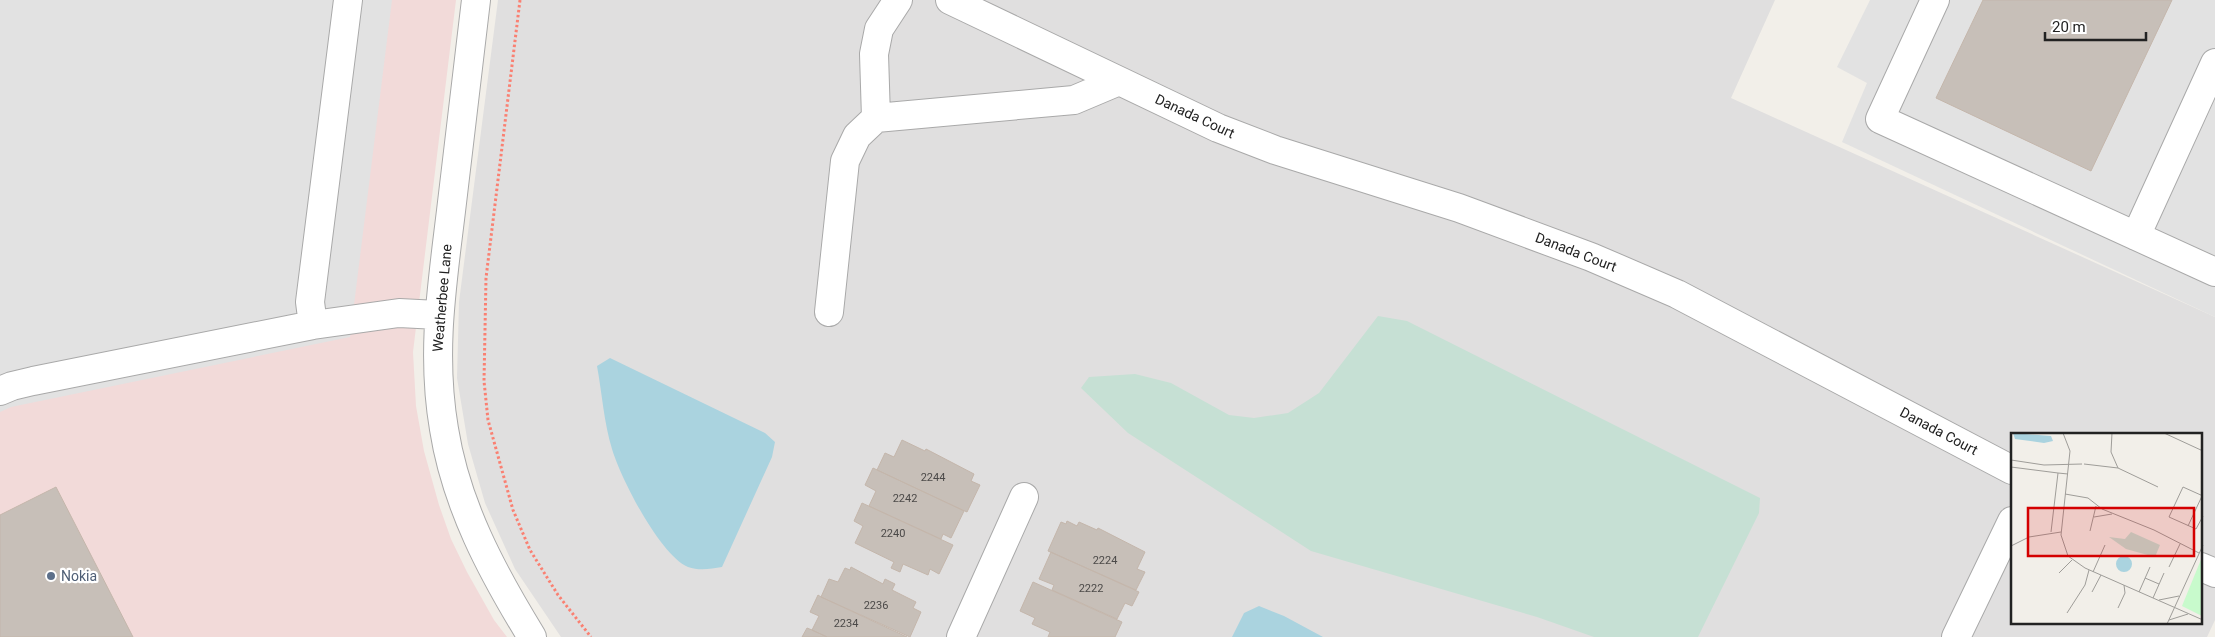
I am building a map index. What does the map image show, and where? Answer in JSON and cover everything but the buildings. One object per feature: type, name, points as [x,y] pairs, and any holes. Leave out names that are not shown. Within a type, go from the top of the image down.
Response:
[{"type":"street","points":[[313,325],[310,302],[348,0]]},
{"type":"street","name":"Weatherbee Lane","points":[[476,0],[438,315],[438,384],[444,430],[453,471],[471,524],[510,602],[532,637]]},
{"type":"street","points":[[876,118],[874,54],[879,29],[898,0]]},
{"type":"street","name":"Danada Court","points":[[950,0],[1218,128],[1276,150],[1459,208],[1591,257],[1677,294],[2011,469]]},
{"type":"street","points":[[1935,0],[1880,119],[2215,272]]},
{"type":"street","points":[[2136,236],[2215,63]]},
{"type":"street","points":[[829,312],[845,161],[856,136],[876,118],[1074,100],[1119,81]]},
{"type":"street","points":[[0,391],[33,381],[313,325],[399,313],[438,315]]},
{"type":"street","points":[[961,637],[1024,497]]},
{"type":"street","points":[[1956,637],[2011,522]]},
{"type":"street","points":[[2202,567],[2215,573]]},
{"type":"path","points":[[520,0],[486,278],[484,381],[488,420],[513,510],[530,550],[558,596],[591,637]]},
{"type":"shaded area","points":[[0,0],[456,0],[413,352],[416,406],[424,451],[451,539],[494,620],[507,637],[0,637]]},
{"type":"shaded area","points":[[0,0],[392,0],[350,337],[11,407],[0,412]]},
{"type":"shaded area","points":[[498,0],[1775,0],[1731,98],[2215,317],[2215,620],[2207,637],[561,637],[515,569],[485,503],[468,444],[457,378],[459,302]]},
{"type":"shaded area","points":[[1870,0],[2215,0],[2215,317],[1842,142],[1867,83],[1837,67]]},
{"type":"green space","points":[[1378,316],[1407,321],[1760,498],[1759,513],[1698,637],[1594,637],[1537,617],[1311,551],[1128,433],[1081,388],[1089,377],[1135,374],[1171,383],[1229,415],[1254,418],[1288,413],[1319,393]]},
{"type":"water","points":[[610,358],[765,433],[775,442],[772,457],[722,567],[696,569],[688,567],[677,560],[666,548],[643,515],[624,478],[609,439],[597,366]]},
{"type":"water","points":[[1259,606],[1284,616],[1323,637],[1232,637],[1244,613]]},
{"type":"place","name":"Nokia","points":[[51,576]]}]
